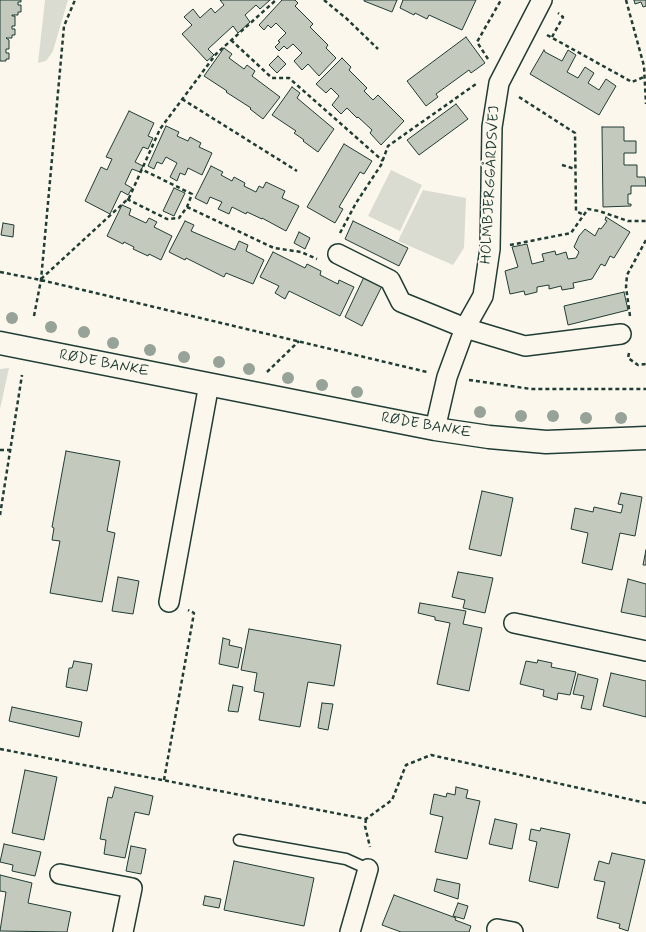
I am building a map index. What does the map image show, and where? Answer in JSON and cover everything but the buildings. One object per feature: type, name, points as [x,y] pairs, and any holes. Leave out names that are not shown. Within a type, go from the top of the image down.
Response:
[{"type":"street","name":"HOLMBJERGGÅRDSVEJ","points":[[435,429],[447,377],[465,328],[483,296],[490,249],[492,127],[498,88],[542,0]]},
{"type":"street","points":[[338,245],[390,280],[401,302],[465,328],[525,346],[626,327]]},
{"type":"street","name":"RØDE BANKE","points":[[0,343],[435,429],[490,437],[546,442],[646,438]]},
{"type":"street","points":[[169,602],[209,384]]},
{"type":"street","points":[[514,623],[646,652]]},
{"type":"street","points":[[350,932],[368,869]]},
{"type":"street","points":[[60,874],[132,888],[123,932]]},
{"type":"lane","points":[[239,840],[346,859],[368,869]]},
{"type":"path","points":[[34,316],[41,280],[64,26],[75,0]]},
{"type":"path","points":[[41,280],[127,199],[160,129],[182,99],[216,54],[276,0]]},
{"type":"path","points":[[324,0],[347,18],[378,49]]},
{"type":"path","points":[[491,63],[477,42],[501,0]]},
{"type":"path","points":[[626,0],[644,66],[646,104]]},
{"type":"path","points":[[552,37],[563,17],[557,13],[561,6]]},
{"type":"path","points":[[529,25],[632,82],[644,77]]},
{"type":"path","points":[[231,40],[272,78],[289,78],[383,161]]},
{"type":"path","points":[[338,245],[383,161],[388,146],[477,84],[511,92],[575,132],[576,211],[584,215]]},
{"type":"path","points":[[182,99],[297,171]]},
{"type":"path","points":[[562,165],[575,169]]},
{"type":"path","points":[[127,199],[167,219],[179,218],[187,207],[192,194],[141,169]]},
{"type":"path","points":[[187,207],[274,248],[300,252],[318,259]]},
{"type":"path","points":[[490,249],[571,233],[588,209],[628,221],[646,221]]},
{"type":"path","points":[[626,327],[627,275],[646,240]]},
{"type":"path","points":[[0,272],[41,280],[299,340],[447,377],[531,389],[646,389]]},
{"type":"path","points":[[246,392],[299,340]]},
{"type":"path","points":[[629,352],[628,358],[638,365],[646,364]]},
{"type":"path","points":[[0,515],[22,375]]},
{"type":"path","points":[[0,450],[9,450]]},
{"type":"path","points":[[164,780],[194,613],[169,602]]},
{"type":"path","points":[[0,749],[366,819]]},
{"type":"path","points":[[368,869],[371,850],[368,843],[365,826],[366,819],[392,800],[406,765],[432,755],[646,802]]},
{"type":"shaded area","points":[[45,0],[68,0],[53,51],[46,61],[38,63]]},
{"type":"shaded area","points":[[391,170],[422,185],[400,231],[368,216]]},
{"type":"shaded area","points":[[423,190],[466,198],[464,248],[453,265],[398,241]]},
{"type":"shaded area","points":[[9,368],[0,409],[0,369]]}]
